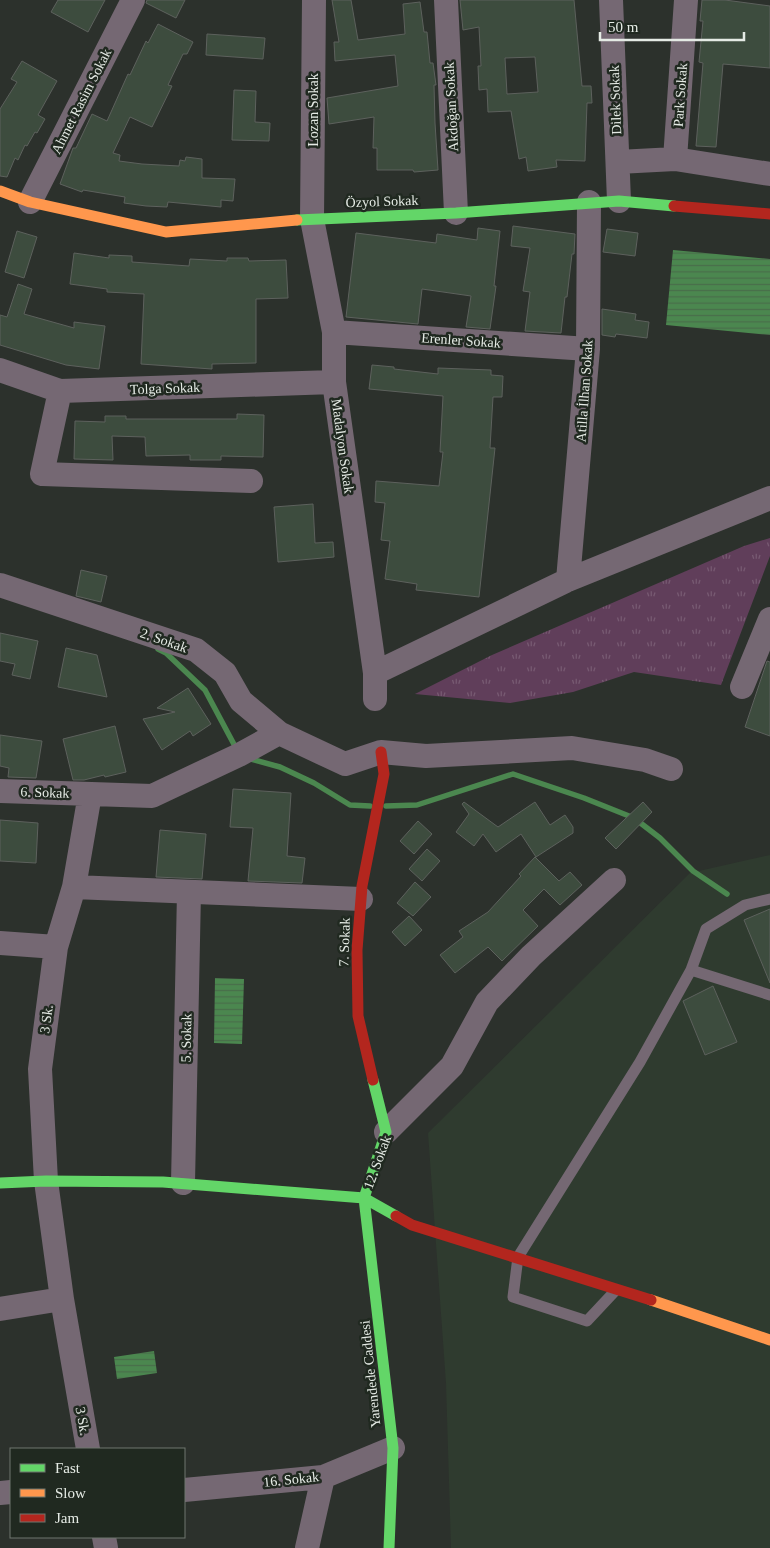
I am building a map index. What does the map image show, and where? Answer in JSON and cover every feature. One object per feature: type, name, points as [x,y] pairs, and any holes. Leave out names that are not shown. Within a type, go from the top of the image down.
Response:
[{"type":"street","name":"Ahmet Rasim Sokak","points":[[30,202],[133,0]]},
{"type":"street","name":"Lozan Sokak","points":[[312,219],[314,0]]},
{"type":"street","name":"Akdoğan Sokak","points":[[446,0],[456,213]]},
{"type":"street","name":"Dilek Sokak","points":[[611,0],[619,201]]},
{"type":"street","name":"Park Sokak","points":[[675,159],[686,0]]},
{"type":"street","points":[[618,162],[675,159],[770,174]]},
{"type":"street","name":"Özyol Sokak","points":[[0,191],[30,202],[166,232],[312,219],[456,213],[619,201],[770,214]]},
{"type":"street","name":"Atilla İlhan Sokak","points":[[568,580],[588,349],[589,202]]},
{"type":"street","name":"Madalyon Sokak","points":[[312,219],[334,332],[334,382],[375,673],[375,699]]},
{"type":"street","name":"Erenler Sokak","points":[[334,332],[588,349]]},
{"type":"street","name":"Tolga Sokak","points":[[0,370],[60,391],[334,382]]},
{"type":"street","points":[[60,391],[42,474],[251,481]]},
{"type":"street","points":[[375,673],[568,580],[770,498]]},
{"type":"street","name":"2. Sokak","points":[[0,585],[196,650],[224,673],[241,702],[279,733],[345,764],[381,752]]},
{"type":"street","points":[[742,687],[770,619]]},
{"type":"street","points":[[90,794],[152,796],[239,756],[279,733]]},
{"type":"street","points":[[381,752],[426,756],[572,748],[645,760],[670,769]]},
{"type":"street","name":"7. Sokak","points":[[381,752],[384,774],[373,824],[361,899],[358,950],[358,1016],[386,1132]]},
{"type":"street","name":"6. Sokak","points":[[0,791],[90,794]]},
{"type":"street","name":"3 Sk.","points":[[88,1448],[62,1299],[46,1181],[40,1069],[56,947],[74,887],[90,794]]},
{"type":"street","name":"12. Sokak","points":[[0,1183],[46,1181],[163,1182],[364,1198],[386,1132],[452,1066],[487,1002],[531,956],[614,880]]},
{"type":"street","points":[[74,887],[361,899]]},
{"type":"street","name":"5. Sokak","points":[[183,1183],[188,892]]},
{"type":"street","points":[[0,942],[56,947]]},
{"type":"street","points":[[364,1198],[412,1225],[518,1257],[770,1340]]},
{"type":"street","name":"Yarendede Caddesi","points":[[364,1198],[393,1448],[389,1548]]},
{"type":"street","points":[[0,1309],[62,1299]]},
{"type":"street","name":"16. Sokak","points":[[185,1490],[323,1477],[393,1448]]},
{"type":"street","points":[[307,1548],[323,1477]]},
{"type":"lane","points":[[617,1289],[587,1321],[513,1297],[518,1257],[640,1062],[691,970],[706,929],[745,904],[770,899]]},
{"type":"lane","points":[[691,970],[770,996]]},
{"type":"shaded area","points":[[673,250],[770,259],[770,335],[666,325]]},
{"type":"shaded area","points":[[770,855],[770,1548],[451,1548],[446,1383],[428,1133],[690,873]]},
{"type":"shaded area","points":[[215,978],[244,979],[242,1044],[214,1043]]},
{"type":"shaded area","points":[[154,1351],[157,1373],[117,1379],[114,1357]]},
{"type":"green space","points":[[770,538],[770,556],[721,685],[634,672],[573,692],[510,703],[415,694],[492,655],[744,546]]},
{"type":"building","points":[[58,0],[105,0],[88,32],[51,12]]},
{"type":"building","points":[[147,0],[185,0],[176,18],[146,3]]},
{"type":"building","points":[[332,0],[351,0],[358,40],[405,34],[403,4],[420,2],[424,32],[427,32],[430,63],[433,63],[436,85],[434,85],[438,170],[414,172],[413,170],[377,170],[377,148],[373,148],[374,117],[329,124],[327,98],[398,86],[395,55],[335,61],[334,42],[339,42]]},
{"type":"building","points":[[460,0],[574,0],[582,86],[591,86],[592,103],[587,103],[585,161],[556,160],[557,167],[528,171],[526,157],[519,159],[511,111],[488,112],[487,89],[479,90],[478,66],[481,66],[479,27],[463,30]],"holes":[[[535,57],[538,92],[507,94],[505,58]]]},
{"type":"building","points":[[702,0],[725,0],[770,6],[770,68],[723,64],[716,147],[696,146],[703,63],[699,62],[703,21],[700,21]]},
{"type":"building","points":[[158,24],[193,42],[187,54],[183,54],[168,85],[172,86],[152,127],[130,117],[113,153],[120,155],[119,161],[142,164],[179,166],[180,160],[185,161],[186,157],[202,159],[202,178],[235,179],[233,201],[221,200],[221,207],[168,202],[167,207],[124,203],[125,197],[83,190],[82,192],[60,184],[73,148],[76,148],[92,114],[107,121],[128,74],[130,75],[146,41],[148,43]]},
{"type":"building","points":[[207,34],[265,38],[263,59],[206,55]]},
{"type":"building","points":[[22,61],[57,81],[38,115],[45,119],[37,133],[35,132],[27,146],[25,145],[18,160],[15,158],[7,177],[0,176],[0,109],[17,82],[11,79]]},
{"type":"building","points":[[234,90],[256,91],[255,122],[270,123],[269,141],[232,140]]},
{"type":"building","points":[[513,226],[575,234],[574,254],[572,254],[561,333],[525,331],[530,292],[523,291],[530,248],[511,246]]},
{"type":"building","points":[[478,228],[500,231],[494,286],[496,286],[490,329],[466,327],[471,296],[422,289],[418,324],[346,317],[356,233],[436,243],[437,234],[477,240]]},
{"type":"building","points":[[607,229],[638,233],[635,256],[603,252]]},
{"type":"building","points":[[17,231],[37,237],[24,278],[5,272]]},
{"type":"building","points":[[74,253],[109,258],[109,255],[132,256],[132,262],[189,266],[190,259],[227,261],[227,258],[248,258],[249,261],[286,260],[288,298],[256,299],[256,363],[212,364],[212,369],[141,364],[144,294],[107,292],[107,289],[70,284]]},
{"type":"building","points":[[18,284],[32,289],[24,314],[74,328],[74,322],[105,326],[99,369],[66,365],[0,345],[0,315],[7,317]]},
{"type":"building","points":[[602,309],[636,314],[635,320],[649,322],[647,338],[616,334],[615,337],[602,335]]},
{"type":"building","points":[[372,365],[438,374],[438,368],[491,370],[491,375],[503,376],[502,397],[493,397],[490,448],[495,448],[479,597],[416,590],[417,584],[385,579],[390,541],[381,540],[385,503],[375,502],[376,481],[439,486],[443,452],[440,452],[443,396],[369,389]]},
{"type":"building","points":[[237,414],[264,415],[263,457],[221,456],[221,460],[190,460],[190,455],[146,456],[145,437],[112,436],[113,460],[74,459],[75,421],[105,422],[105,416],[126,416],[126,419],[237,419]]},
{"type":"building","points":[[313,504],[315,543],[333,542],[334,557],[278,562],[274,507]]},
{"type":"building","points":[[81,570],[107,576],[101,602],[76,596]]},
{"type":"building","points":[[0,633],[38,641],[30,679],[12,675],[15,664],[0,661]]},
{"type":"building","points":[[66,648],[97,655],[107,697],[58,687]]},
{"type":"building","points":[[767,661],[770,662],[770,736],[745,727]]},
{"type":"building","points":[[188,688],[211,724],[193,736],[190,731],[162,750],[143,719],[175,712],[157,708]]},
{"type":"building","points":[[115,726],[126,772],[105,777],[104,775],[84,780],[73,780],[63,739]]},
{"type":"building","points":[[0,735],[42,741],[36,778],[8,777],[9,768],[0,766]]},
{"type":"building","points":[[233,789],[291,793],[287,856],[305,858],[302,883],[248,881],[253,828],[230,827]]},
{"type":"building","points":[[464,802],[498,827],[535,802],[550,825],[565,815],[573,827],[573,833],[536,857],[521,834],[496,852],[483,834],[474,846],[456,832],[469,814],[462,804]]},
{"type":"building","points":[[643,802],[652,812],[616,849],[605,838]]},
{"type":"building","points":[[0,820],[38,823],[36,863],[0,861]]},
{"type":"building","points":[[418,821],[432,834],[414,854],[400,841]]},
{"type":"building","points":[[160,830],[206,834],[202,879],[156,877]]},
{"type":"building","points":[[427,849],[440,861],[422,881],[409,869]]},
{"type":"building","points":[[535,857],[559,881],[570,872],[582,885],[560,905],[544,889],[523,910],[538,926],[502,961],[488,947],[455,973],[440,955],[463,937],[459,931],[488,912],[521,876],[519,874]]},
{"type":"building","points":[[415,882],[431,897],[413,916],[397,903]]},
{"type":"building","points":[[770,909],[770,983],[744,920]]},
{"type":"building","points":[[409,916],[422,930],[405,946],[392,932]]},
{"type":"building","points":[[713,986],[737,1042],[705,1055],[683,1001]]},
{"type":"waterway","points":[[158,649],[166,653],[205,690],[237,750]]},
{"type":"waterway","points":[[247,758],[280,767],[314,783],[350,805],[370,806]]},
{"type":"waterway","points":[[386,806],[417,805],[513,774],[584,798],[634,818],[660,838],[693,871],[727,894]]},
{"type":"traffic: fast","points":[[297,220],[456,213],[619,201],[674,206]]},
{"type":"traffic: fast","points":[[373,1080],[386,1132],[364,1198],[393,1448],[389,1548]]},
{"type":"traffic: fast","points":[[0,1183],[46,1181],[163,1182],[364,1198],[396,1216]]},
{"type":"traffic: slow","points":[[0,191],[30,202],[166,232],[297,220]]},
{"type":"traffic: slow","points":[[651,1300],[770,1340]]},
{"type":"traffic: jam","points":[[674,206],[770,214]]},
{"type":"traffic: jam","points":[[373,1080],[358,1016],[357,950],[362,886],[384,774],[381,752]]},
{"type":"traffic: jam","points":[[396,1216],[412,1225],[651,1300]]}]
